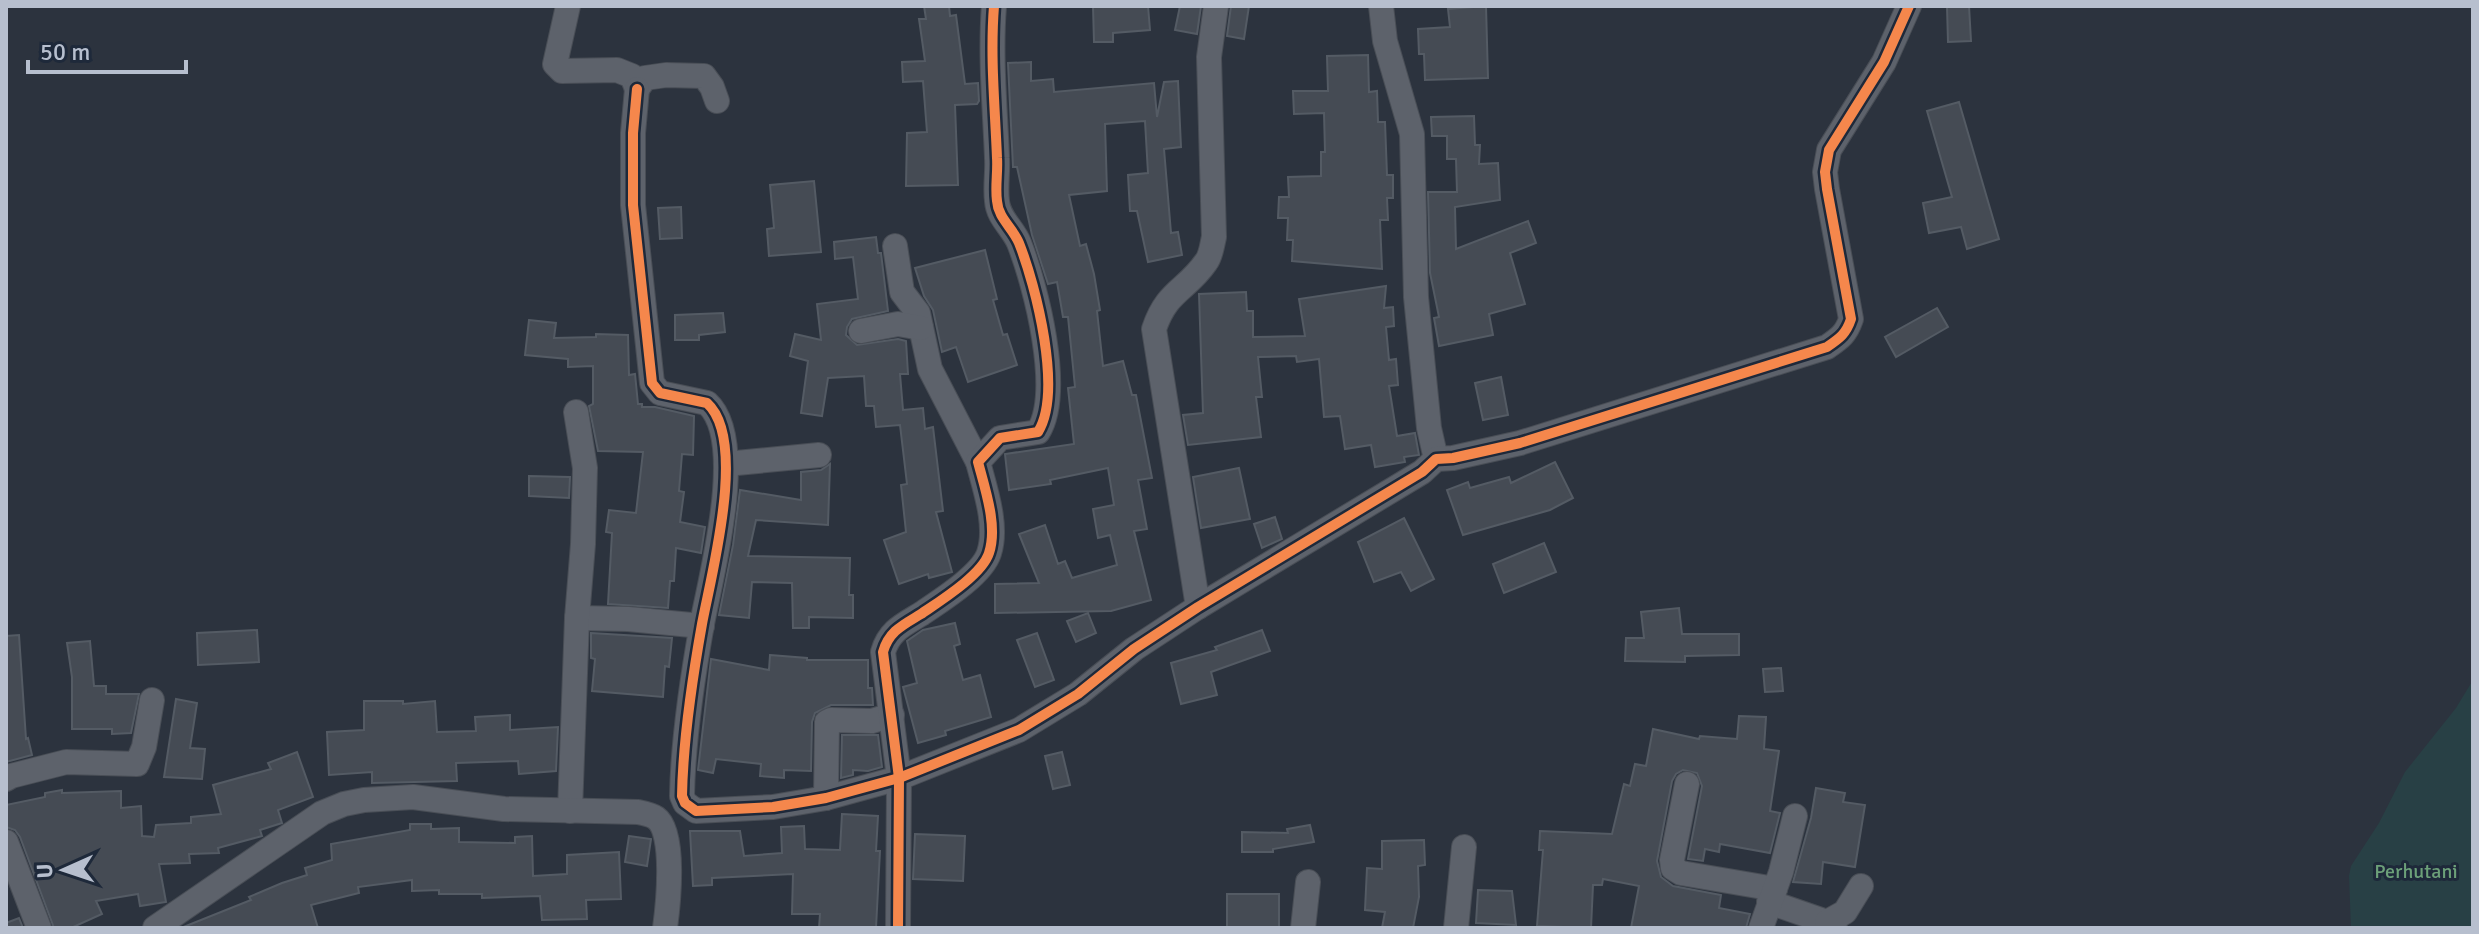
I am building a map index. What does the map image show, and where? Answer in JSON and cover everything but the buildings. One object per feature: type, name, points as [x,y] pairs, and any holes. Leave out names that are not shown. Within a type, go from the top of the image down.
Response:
[{"type":"street","points":[[568,6],[555,64],[562,71],[617,70],[632,76],[637,89],[633,133],[633,205],[652,383],[660,393],[707,403],[711,407],[719,421],[726,464],[717,550],[702,626],[683,773],[682,796],[685,803],[696,811],[773,807],[826,798],[899,778],[968,751],[1046,715],[1078,694],[1134,649],[1422,472],[1436,459],[1520,443],[1827,347],[1846,333],[1851,319],[1827,189],[1825,172],[1829,150],[1884,62],[1909,6]]},
{"type":"street","points":[[978,462],[1000,438],[1038,432],[1045,420],[1048,398],[1045,343],[1038,298],[1018,239],[1004,222],[997,203],[991,51],[994,6]]},
{"type":"street","points":[[1198,607],[1154,329],[1160,310],[1208,260],[1214,237],[1209,57],[1216,6]]},
{"type":"street","points":[[1381,6],[1385,41],[1412,134],[1418,335],[1429,428],[1436,459]]},
{"type":"street","points":[[637,89],[645,78],[704,76],[717,101]]},
{"type":"street","points":[[895,246],[902,292],[918,313],[930,369],[978,462],[989,508],[989,556],[966,582],[899,626],[888,638],[883,652],[899,778],[898,928]]},
{"type":"street","points":[[861,331],[898,324],[921,328]]},
{"type":"street","points":[[570,811],[585,468],[576,412]]},
{"type":"street","points":[[726,464],[819,455]]},
{"type":"street","points":[[577,618],[702,626]]},
{"type":"street","points":[[6,779],[66,762],[137,764],[144,747],[152,700]]},
{"type":"street","points":[[826,798],[827,722],[872,721],[892,715]]},
{"type":"street","points":[[1687,784],[1672,860],[1673,868],[1681,873],[1772,896],[1831,925],[1845,912],[1861,886]]},
{"type":"street","points":[[155,928],[322,813],[364,800],[413,797],[504,809],[638,812],[656,818],[664,829],[668,849],[665,928]]},
{"type":"street","points":[[1761,928],[1795,816]]},
{"type":"street","points":[[6,842],[39,928]]},
{"type":"street","points":[[1456,928],[1464,847]]},
{"type":"street","points":[[1303,928],[1308,882]]},
{"type":"green space","name":"Perhutani","points":[[2473,680],[2473,928],[2351,928],[2351,866],[2379,823],[2405,772],[2456,708]]},
{"type":"cycle path","points":[[898,928],[899,778],[883,652],[898,629],[960,587],[985,561],[992,531],[978,462],[1000,438],[1038,432],[1045,414],[1048,392],[1044,339],[1033,285],[1019,243],[1000,213],[997,201],[994,6]]},
{"type":"cycle path","points":[[637,89],[633,133],[633,205],[652,383],[660,393],[707,403],[719,421],[725,446],[723,509],[692,688],[682,796],[685,803],[696,811],[773,807],[826,798],[899,778],[1019,730],[1078,694],[1134,649],[1198,607],[1422,472],[1436,459],[1520,443],[1832,344],[1845,332],[1851,319],[1827,189],[1825,172],[1829,150],[1884,62],[1909,6]]}]
